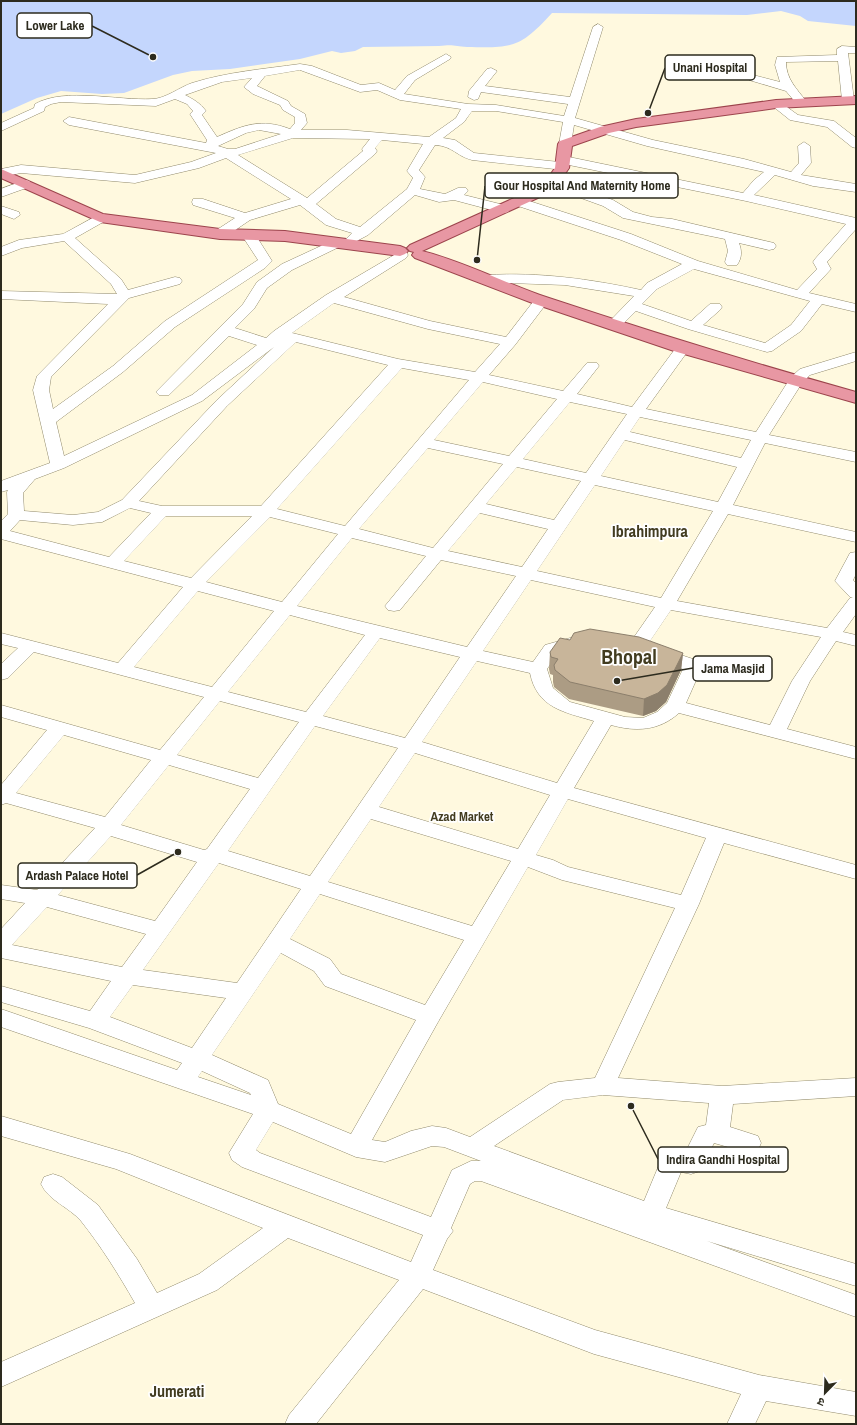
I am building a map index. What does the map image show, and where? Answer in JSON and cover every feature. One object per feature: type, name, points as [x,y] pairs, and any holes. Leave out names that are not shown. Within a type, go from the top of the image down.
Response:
[{"type":"main road","points":[[412,253],[503,209],[523,203],[548,188],[558,178],[567,163],[571,143],[605,130],[636,123],[800,101],[852,100]]},
{"type":"main road","points":[[412,253],[560,186],[568,178],[574,167],[567,163]]},
{"type":"main road","points":[[1,173],[100,218],[220,234],[285,236],[412,253],[488,279],[541,301],[683,348],[856,398]]},
{"type":"street","points":[[571,143],[569,120],[598,28]]},
{"type":"street","points":[[852,100],[851,78],[844,62],[842,49],[856,50]]},
{"type":"street","points":[[396,95],[404,89],[411,78],[446,57]]},
{"type":"street","points":[[800,101],[789,88],[781,68],[780,60],[783,58],[844,62],[856,66]]},
{"type":"street","points":[[1,127],[40,109],[39,106],[48,101],[61,99],[156,102],[196,86],[215,81],[258,73],[308,68],[360,88],[379,86],[400,98],[470,107],[496,108],[569,120],[651,143],[744,163],[772,172],[830,186],[856,188]]},
{"type":"street","points":[[781,68],[807,68]]},
{"type":"street","points":[[164,392],[249,306],[262,285],[287,267],[341,244],[363,232],[413,190],[420,177],[413,172],[431,141],[460,120],[475,102],[473,94],[491,71]]},
{"type":"street","points":[[258,73],[260,76],[250,87],[257,92],[284,103],[287,108],[301,116],[301,123],[292,134]]},
{"type":"street","points":[[753,78],[789,88]]},
{"type":"street","points":[[477,88],[575,101]]},
{"type":"street","points":[[176,95],[191,102],[200,111],[196,114],[213,140],[211,145]]},
{"type":"street","points":[[776,104],[794,118],[824,123],[837,128],[856,144]]},
{"type":"street","points":[[69,121],[155,138],[211,145],[227,153],[272,183],[305,202],[331,222],[363,232]]},
{"type":"street","points":[[301,123],[340,128],[347,134]]},
{"type":"street","points":[[211,145],[253,126],[262,125],[279,128],[292,134]]},
{"type":"street","points":[[1,173],[20,169],[135,179],[195,165],[227,153],[236,152],[292,134],[347,134],[451,142],[472,156],[567,163],[746,197],[856,222],[820,262],[824,269],[800,295]]},
{"type":"street","points":[[220,234],[246,217],[305,202],[371,151],[368,149],[379,137]]},
{"type":"street","points":[[793,177],[805,163],[804,146]]},
{"type":"street","points":[[746,197],[758,183],[772,172]]},
{"type":"street","points":[[1,193],[24,184]]},
{"type":"street","points":[[560,186],[608,203],[628,215],[672,223],[769,246]]},
{"type":"street","points":[[413,190],[445,199],[459,194],[503,209]]},
{"type":"street","points":[[198,202],[246,217]]},
{"type":"street","points":[[523,203],[626,238],[693,264],[818,300],[856,308]]},
{"type":"street","points":[[1,210],[14,215]]},
{"type":"street","points":[[1,252],[19,244],[67,237],[100,218]]},
{"type":"street","points":[[48,420],[118,369],[170,324],[260,266],[264,261],[263,256],[248,234]]},
{"type":"street","points":[[67,237],[116,282],[121,298]]},
{"type":"street","points":[[732,238],[735,251],[732,262]]},
{"type":"street","points":[[1,487],[58,465],[197,398],[244,362],[336,300],[412,253]]},
{"type":"street","points":[[614,325],[642,294],[652,286],[693,264]]},
{"type":"street","points":[[488,279],[508,277],[576,283],[642,294]]},
{"type":"street","points":[[1,294],[121,298],[175,281]]},
{"type":"street","points":[[58,465],[41,390],[44,376],[121,298]]},
{"type":"street","points":[[336,300],[428,325],[510,342]]},
{"type":"street","points":[[632,305],[764,348],[770,347],[796,328],[818,300]]},
{"type":"street","points":[[1,942],[108,826],[217,695],[349,531],[423,442],[510,342],[541,301]]},
{"type":"street","points":[[693,326],[715,307]]},
{"type":"street","points":[[226,330],[479,377],[636,412],[856,457]]},
{"type":"street","points":[[16,515],[73,520],[102,517],[128,504],[222,403],[262,367],[280,339]]},
{"type":"street","points":[[741,364],[752,344]]},
{"type":"street","points":[[183,1080],[473,654],[620,434],[683,348]]},
{"type":"street","points":[[637,646],[667,603],[723,508],[760,437],[796,380],[805,372],[856,356]]},
{"type":"street","points":[[244,362],[262,367]]},
{"type":"street","points":[[123,668],[195,584],[266,512],[398,363]]},
{"type":"street","points":[[394,606],[592,366]]},
{"type":"street","points":[[620,434],[746,464]]},
{"type":"street","points":[[423,442],[856,537]]},
{"type":"street","points":[[1,531],[16,515],[15,492],[29,476]]},
{"type":"street","points":[[128,504],[162,511],[266,512],[349,531],[438,554],[619,594],[667,603],[708,613],[832,634],[856,641]]},
{"type":"street","points":[[476,507],[558,526]]},
{"type":"street","points":[[113,563],[162,511]]},
{"type":"street","points":[[1,534],[376,632],[538,669]]},
{"type":"street","points":[[856,557],[844,581],[856,592]]},
{"type":"street","points":[[776,732],[801,681],[832,634],[856,602]]},
{"type":"street","points":[[95,1021],[310,720],[376,632]]},
{"type":"street","points":[[1,638],[123,668],[310,720],[410,745],[561,791],[856,872]]},
{"type":"street","points":[[588,638],[637,646],[686,663],[693,667],[675,706],[664,716],[645,724],[625,723],[605,719],[563,706],[545,691],[541,683],[538,669],[551,649],[588,638]]},
{"type":"street","points":[[1,674],[31,645]]},
{"type":"street","points":[[675,706],[856,753]]},
{"type":"street","points":[[1,711],[59,729],[164,757],[263,786]]},
{"type":"street","points":[[356,1147],[430,1016],[561,791],[605,719]]},
{"type":"street","points":[[59,729],[2,796],[108,826],[204,857],[215,854],[477,936]]},
{"type":"street","points":[[366,810],[523,857],[546,865],[562,873],[688,904]]},
{"type":"street","points":[[603,1086],[688,904],[718,833]]},
{"type":"street","points":[[1,892],[41,898],[161,930]]},
{"type":"street","points":[[277,942],[322,966],[333,980],[430,1016]]},
{"type":"street","points":[[1,950],[43,961],[128,976],[243,992]]},
{"type":"street","points":[[1,994],[95,1021],[198,1059],[260,1087],[268,1110]]},
{"type":"street","points":[[1,1018],[268,1110],[356,1147],[385,1152],[420,1138],[432,1136],[446,1138],[651,1214],[856,1275]]},
{"type":"street","points":[[473,1147],[558,1091],[603,1086],[722,1095],[856,1087]]},
{"type":"street","points":[[717,1133],[722,1095]]},
{"type":"street","points":[[268,1110],[241,1153],[251,1160],[440,1230]]},
{"type":"street","points":[[1,1126],[121,1161],[284,1226],[594,1342],[759,1387],[856,1404]]},
{"type":"street","points":[[651,1214],[673,1160],[691,1164],[707,1134],[717,1133],[748,1142]]},
{"type":"street","points":[[299,1424],[418,1276],[440,1230],[462,1177],[471,1171],[482,1171],[856,1306]]},
{"type":"street","points":[[53,1184],[89,1212],[128,1267],[151,1307]]},
{"type":"street","points":[[1,1375],[208,1282],[284,1226]]},
{"type":"street","points":[[741,1424],[759,1387]]},
{"type":"water","points":[[1,1],[856,1],[856,26],[808,21],[800,16],[781,11],[747,15],[552,13],[532,33],[515,44],[506,46],[467,47],[448,45],[363,47],[355,51],[341,53],[332,51],[300,59],[230,69],[192,71],[173,75],[124,93],[102,94],[61,91],[37,98],[1,114]]},
{"type":"building","points":[[590,629],[639,637],[683,653],[667,685],[658,693],[644,699],[570,682],[555,670],[554,665],[558,659],[551,657],[550,652],[560,638],[570,640],[574,633]]},
{"type":"place","name":"Lower Lake","points":[[153,57]]},
{"type":"place","name":"Unani Hospital","points":[[648,113]]},
{"type":"place","name":"Gour Hospital And Maternity Home","points":[[477,260]]},
{"type":"place","name":"Jama Masjid","points":[[617,681]]},
{"type":"place","name":"Ardash Palace Hotel","points":[[178,852]]},
{"type":"place","name":"Indira Gandhi Hospital","points":[[631,1106]]},
{"type":"district","name":"Ibrahimpura","points":[[650,531]]},
{"type":"district","name":"Bhopal","points":[[629,657]]},
{"type":"district","name":"Azad Market","points":[[462,816]]},
{"type":"district","name":"Jumerati","points":[[177,1391]]}]
